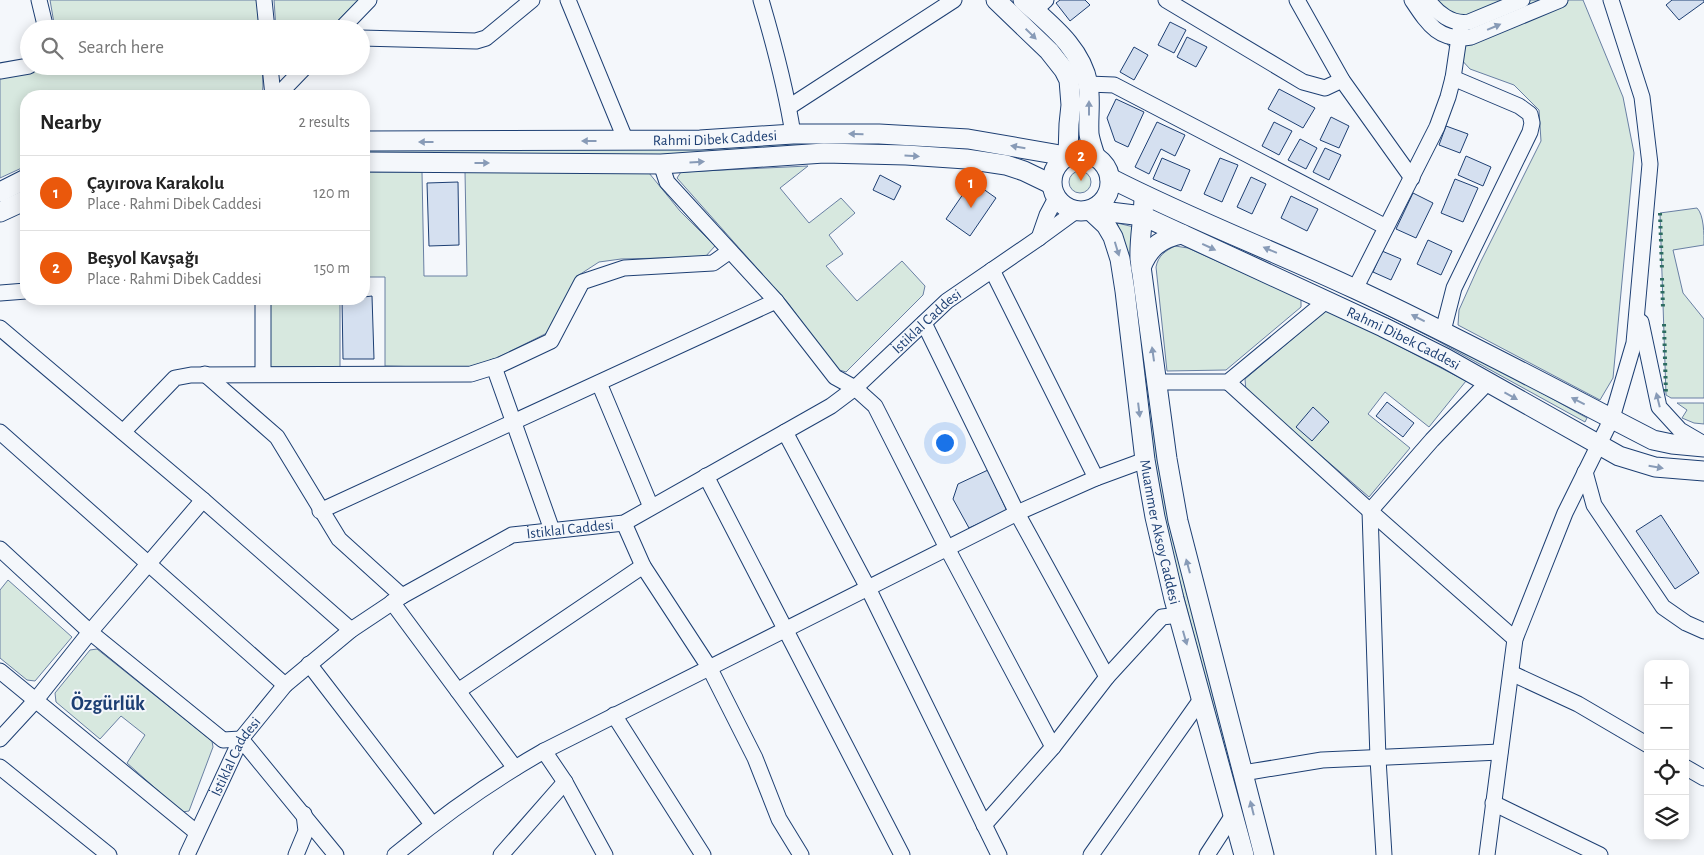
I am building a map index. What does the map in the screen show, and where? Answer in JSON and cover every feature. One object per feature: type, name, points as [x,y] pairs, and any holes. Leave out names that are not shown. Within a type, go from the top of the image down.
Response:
[{"type":"main road","points":[[996,0],[1049,51],[1064,70],[1069,80],[1072,105],[1067,156],[1054,168],[1054,191]]},
{"type":"main road","points":[[1035,3],[1073,50],[1084,71],[1090,100],[1089,135],[1095,156]]},
{"type":"main road","name":"Rahmi Dibek Caddesi","points":[[370,141],[700,140],[793,134],[879,134],[968,139],[1067,156],[1077,152],[1086,153],[1095,156],[1105,164],[1110,178],[1144,196],[1299,263],[1443,331],[1653,440],[1672,444],[1704,445]]},
{"type":"main road","name":"Rahmi Dibek Caddesi","points":[[370,162],[661,164],[824,154],[966,158],[1006,165],[1024,171],[1054,191],[1066,208],[1143,216],[1326,301],[1445,358],[1619,456],[1638,463],[1674,470],[1704,471]]},
{"type":"main road","points":[[1088,209],[1105,199],[1109,192],[1110,178]]},
{"type":"main road","points":[[2,190],[20,182]]},
{"type":"main road","points":[[1144,196],[1139,248],[1168,466],[1180,530],[1264,855]]},
{"type":"main road","points":[[0,212],[20,203]]},
{"type":"main road","name":"Muammer Aksoy Caddesi","points":[[1088,209],[1106,225],[1113,237],[1120,259],[1145,460],[1161,545],[1244,855]]},
{"type":"main road","points":[[1141,268],[1145,257],[1158,243],[1170,236],[1182,234]]},
{"type":"street","points":[[40,0],[44,20]]},
{"type":"street","points":[[264,0],[266,20]]},
{"type":"street","points":[[350,20],[369,0]]},
{"type":"street","points":[[370,38],[476,41],[486,38],[515,6],[532,0]]},
{"type":"street","points":[[568,0],[626,141]]},
{"type":"street","points":[[761,0],[789,107],[793,134]]},
{"type":"street","points":[[789,107],[954,0]]},
{"type":"street","points":[[1166,0],[1303,82],[1325,88],[1342,80]]},
{"type":"street","points":[[1297,0],[1342,80],[1412,178]]},
{"type":"street","points":[[1412,0],[1427,23],[1448,37],[1460,31],[1469,22],[1522,0]]},
{"type":"street","points":[[1428,0],[1460,31],[1471,37],[1560,0]]},
{"type":"street","points":[[1487,855],[1515,639],[1565,513],[1612,418],[1634,343],[1650,164],[1642,97],[1611,0]]},
{"type":"street","points":[[1355,289],[1412,178],[1448,98],[1460,31]]},
{"type":"street","points":[[0,72],[20,68]]},
{"type":"street","points":[[271,75],[272,90]]},
{"type":"street","points":[[283,90],[297,75]]},
{"type":"street","points":[[1443,331],[1454,288],[1530,132],[1532,123],[1530,114],[1518,106],[1453,78]]},
{"type":"street","points":[[1088,84],[1114,85],[1386,227]]},
{"type":"street","points":[[661,164],[667,182],[776,301],[835,377],[854,388],[874,406],[1053,747]]},
{"type":"street","points":[[1039,238],[1054,191]]},
{"type":"street","name":"İstiklal Caddesi","points":[[187,855],[196,832],[241,739],[285,685],[351,630],[397,599],[512,535],[624,523],[831,406],[854,388],[948,302],[1039,238],[1088,209]]},
{"type":"street","points":[[123,432],[175,378],[205,374],[471,374],[494,367],[550,341],[582,282],[624,268],[713,263],[730,252]]},
{"type":"street","points":[[992,270],[1096,478]]},
{"type":"street","points":[[0,293],[20,292]]},
{"type":"street","points":[[320,511],[776,301]]},
{"type":"street","points":[[1156,382],[1228,382],[1326,301]]},
{"type":"street","points":[[1638,301],[1658,407],[1680,430],[1704,445]]},
{"type":"street","points":[[263,305],[264,374]]},
{"type":"street","points":[[924,323],[1017,513],[1107,676]]},
{"type":"street","points":[[0,328],[203,500],[351,630]]},
{"type":"street","points":[[494,367],[552,530]]},
{"type":"street","points":[[205,374],[277,437],[320,511],[339,539],[397,599],[458,691],[514,768]]},
{"type":"street","points":[[1228,382],[1515,639]]},
{"type":"street","points":[[1384,855],[1378,759],[1370,511],[1432,440],[1488,382]]},
{"type":"street","points":[[599,383],[651,507]]},
{"type":"street","points":[[0,432],[285,685]]},
{"type":"street","points":[[785,432],[868,588],[999,855]]},
{"type":"street","points":[[395,855],[432,824],[514,768],[544,751],[1017,513],[1096,478],[1145,460]]},
{"type":"street","points":[[1585,472],[1594,505],[1663,607],[1704,631]]},
{"type":"street","points":[[706,476],[902,855]]},
{"type":"street","points":[[0,739],[35,701],[90,632],[203,500]]},
{"type":"street","points":[[624,523],[643,566],[710,667],[755,758],[779,819],[801,855]]},
{"type":"street","points":[[0,548],[90,632],[223,740],[241,739],[336,855]]},
{"type":"street","points":[[458,691],[643,566]]},
{"type":"street","points":[[984,825],[1053,747],[1107,676],[1162,618],[1179,615]]},
{"type":"street","points":[[309,664],[432,824]]},
{"type":"street","points":[[0,671],[196,832]]},
{"type":"street","points":[[1511,673],[1578,704],[1644,743]]},
{"type":"street","points":[[1090,855],[1202,698]]},
{"type":"street","points":[[614,716],[703,855]]},
{"type":"street","points":[[544,751],[565,782],[605,855]]},
{"type":"street","points":[[1243,773],[1322,760],[1378,759],[1500,752]]},
{"type":"street","points":[[0,768],[109,855]]},
{"type":"street","points":[[1689,769],[1704,778]]},
{"type":"street","points":[[501,855],[565,782]]},
{"type":"street","points":[[1493,803],[1600,855]]},
{"type":"street","points":[[296,855],[306,831],[304,814]]},
{"type":"street","points":[[1207,855],[1233,815]]},
{"type":"shaded area","points":[[50,0],[257,0],[258,20],[53,20]]},
{"type":"shaded area","points":[[274,0],[358,0],[339,20],[275,20]]},
{"type":"shaded area","points":[[1419,0],[1583,0],[1623,97],[1634,153],[1613,378],[1600,400],[1458,325],[1459,310],[1480,263],[1541,141],[1539,110],[1514,85],[1470,69],[1447,44]]},
{"type":"shaded area","points":[[20,74],[262,75],[263,86],[263,90],[20,90],[20,169],[0,178],[0,78]]},
{"type":"shaded area","points":[[883,142],[956,146],[956,151],[646,155],[370,155],[370,149]]},
{"type":"shaded area","points":[[808,166],[780,188],[809,223],[841,198],[855,213],[829,235],[843,254],[826,266],[857,301],[902,261],[925,286],[923,295],[846,372],[836,369],[788,303],[677,178],[681,172]]},
{"type":"shaded area","points":[[1080,171],[1088,174],[1091,182],[1088,190],[1080,193],[1072,190],[1069,182],[1072,174]]},
{"type":"shaded area","points":[[370,172],[422,172],[424,276],[467,276],[465,172],[649,173],[680,211],[715,246],[705,257],[621,259],[599,262],[579,275],[549,332],[495,359],[465,368],[385,366],[385,277],[370,277]]},
{"type":"shaded area","points":[[1697,208],[1704,230],[1704,245],[1673,250],[1683,293],[1704,319],[1704,398],[1671,398],[1666,395],[1660,213]]},
{"type":"shaded area","points":[[1162,209],[1437,335],[1587,418],[1585,422],[1436,340],[1347,295],[1186,224],[1160,215]]},
{"type":"shaded area","points":[[1117,223],[1134,227],[1149,391],[1164,496],[1257,855],[1251,855],[1162,513],[1123,242]]},
{"type":"shaded area","points":[[1175,246],[1188,248],[1301,299],[1301,307],[1226,370],[1167,371],[1156,267],[1162,254]]},
{"type":"shaded area","points":[[270,305],[340,305],[340,367],[270,367]]},
{"type":"shaded area","points":[[1328,309],[1466,381],[1429,427],[1385,392],[1368,414],[1410,448],[1369,497],[1246,391],[1245,379]]},
{"type":"shaded area","points":[[1677,403],[1704,403],[1704,424],[1694,423],[1682,418],[1687,410]]},
{"type":"shaded area","points":[[8,580],[72,637],[35,681],[27,680],[0,658],[0,590]]},
{"type":"shaded area","points":[[97,649],[212,741],[213,747],[189,811],[182,812],[127,763],[145,735],[121,716],[100,739],[56,702],[55,693],[90,650]]},
{"type":"building","points":[[1060,0],[1085,0],[1090,5],[1070,21],[1056,3]]},
{"type":"building","points":[[1672,0],[1704,0],[1704,2],[1679,20],[1666,5]]},
{"type":"building","points":[[1170,22],[1186,30],[1174,53],[1158,45]]},
{"type":"building","points":[[1187,37],[1207,47],[1196,67],[1177,57]]},
{"type":"building","points":[[1134,47],[1148,55],[1134,80],[1120,72]]},
{"type":"building","points":[[1279,89],[1315,108],[1303,128],[1268,109]]},
{"type":"building","points":[[1116,99],[1144,112],[1128,147],[1115,141],[1107,118]]},
{"type":"building","points":[[1331,117],[1349,126],[1339,148],[1320,140]]},
{"type":"building","points":[[1157,122],[1185,135],[1175,156],[1161,149],[1149,174],[1135,167]]},
{"type":"building","points":[[1274,122],[1292,131],[1279,155],[1262,146]]},
{"type":"building","points":[[1446,126],[1468,134],[1460,153],[1439,145]]},
{"type":"building","points":[[1300,139],[1317,148],[1306,169],[1288,160]]},
{"type":"building","points":[[1325,148],[1341,155],[1329,180],[1313,172]]},
{"type":"building","points":[[1466,156],[1491,167],[1483,186],[1458,175]]},
{"type":"building","points":[[1162,158],[1190,170],[1181,191],[1153,179]]},
{"type":"building","points":[[1220,158],[1238,165],[1222,202],[1204,194]]},
{"type":"building","points":[[880,175],[901,186],[894,200],[873,190]]},
{"type":"building","points":[[1251,177],[1266,184],[1252,214],[1237,207]]},
{"type":"building","points":[[1455,179],[1478,188],[1463,222],[1441,213]]},
{"type":"building","points":[[972,181],[996,198],[970,236],[946,219]]},
{"type":"building","points":[[458,182],[459,245],[429,246],[427,183]]},
{"type":"building","points":[[1413,193],[1433,203],[1416,238],[1396,229]]},
{"type":"building","points":[[1291,196],[1318,209],[1307,231],[1281,218]]},
{"type":"building","points":[[1428,240],[1452,251],[1441,275],[1417,264]]},
{"type":"building","points":[[1382,251],[1401,259],[1391,280],[1373,272]]},
{"type":"building","points":[[370,296],[372,296],[374,359],[343,359],[342,305],[370,305]]},
{"type":"building","points":[[1387,402],[1414,423],[1403,437],[1376,416]]},
{"type":"building","points":[[1313,407],[1329,422],[1312,441],[1296,427]]},
{"type":"building","points":[[988,470],[1007,511],[969,528],[953,499],[958,484]]},
{"type":"building","points":[[1661,515],[1699,573],[1675,589],[1636,531]]},
{"type":"hedge","points":[[1660,213],[1662,270]]},
{"type":"hedge","points":[[1662,278],[1663,308]]},
{"type":"hedge","points":[[1664,324],[1666,395]]},
{"type":"place","name":"Beşyol Kavşağı","points":[[1081,181]]},
{"type":"place","name":"Çayırova Karakolu","points":[[971,208]]},
{"type":"district","name":"Özgürlük","points":[[108,703]]}]
